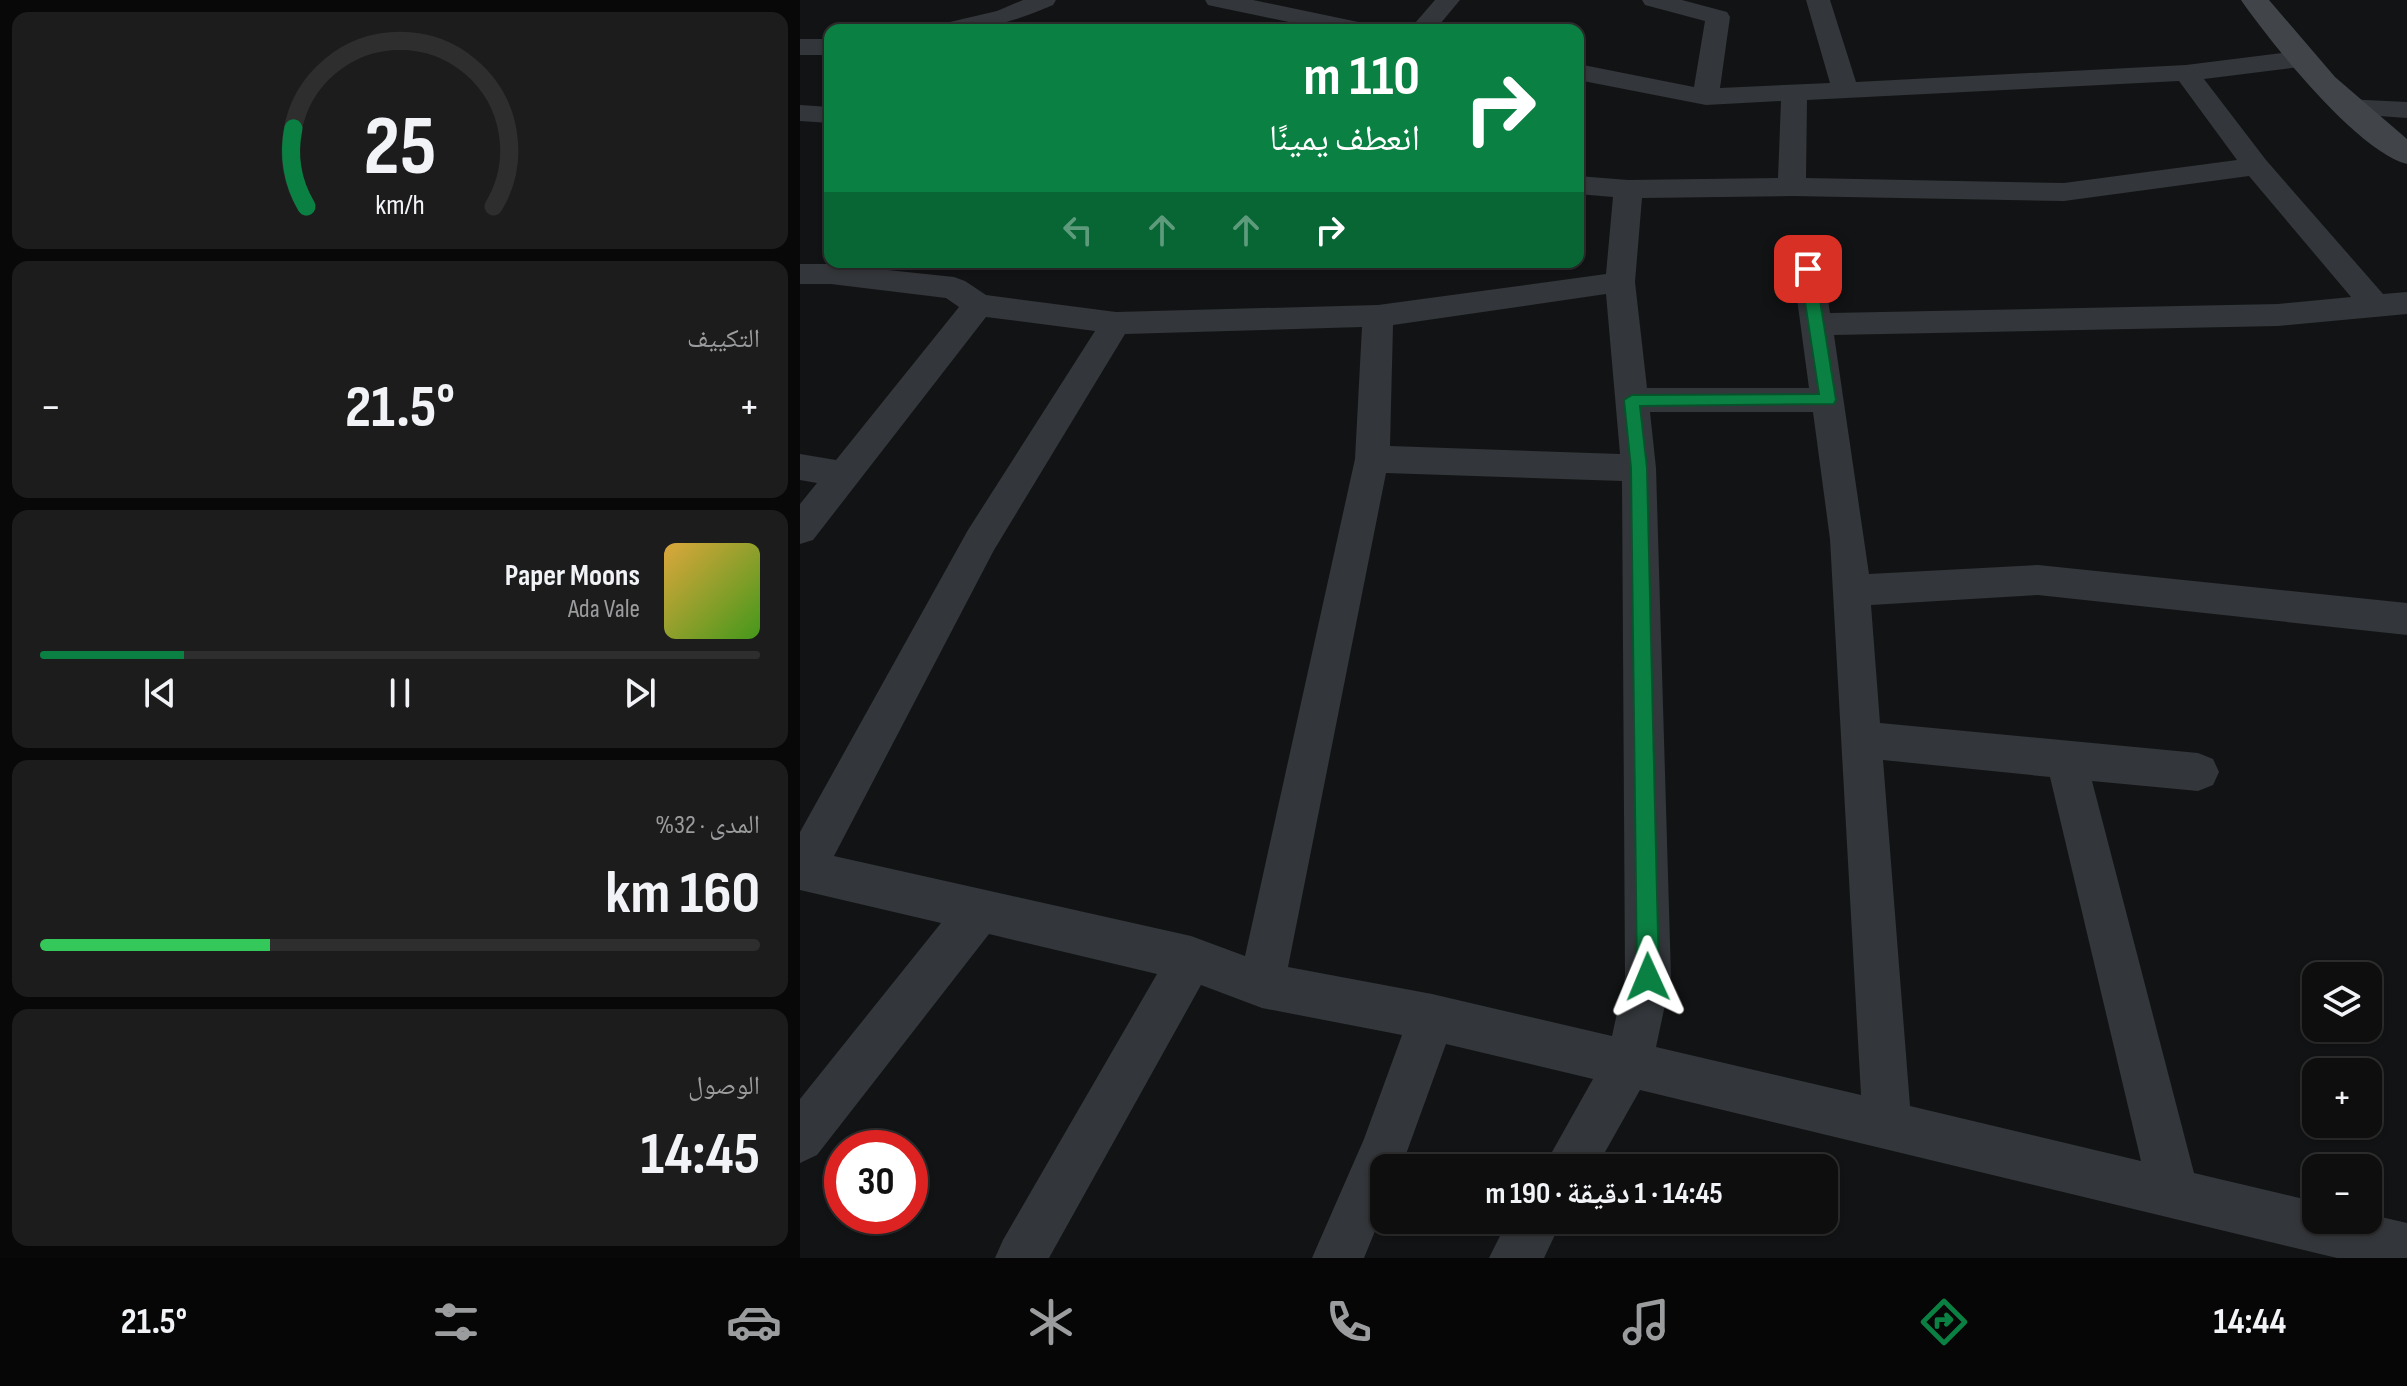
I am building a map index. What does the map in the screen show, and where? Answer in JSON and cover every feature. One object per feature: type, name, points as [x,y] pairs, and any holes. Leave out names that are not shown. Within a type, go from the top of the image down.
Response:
[{"type":"street","points":[[973,24],[1005,17],[1044,0]]},
{"type":"street","points":[[1217,0],[1334,24]]},
{"type":"street","points":[[1426,24],[1448,0]]},
{"type":"street","points":[[1654,0],[1718,17],[1706,97]]},
{"type":"street","points":[[1818,0],[1845,89]]},
{"type":"street","points":[[2255,0],[2299,59],[2345,107],[2407,154]]},
{"type":"street","points":[[800,47],[824,47]]},
{"type":"street","points":[[1584,73],[1706,97],[2186,73],[2299,59]]},
{"type":"street","points":[[2186,73],[2256,166],[2375,306]]},
{"type":"street","points":[[1792,187],[1794,93]]},
{"type":"street","points":[[2345,107],[2407,110]]},
{"type":"street","points":[[800,113],[824,115]]},
{"type":"street","points":[[1584,185],[1628,189],[1792,187],[2064,192],[2256,166]]},
{"type":"street","points":[[1576,1154],[1629,1064],[1648,977],[1639,468],[1620,282],[1628,189]]},
{"type":"street","points":[[800,530],[845,475],[966,297],[970,268]]},
{"type":"street","points":[[1808,269],[1848,539],[1887,1126]]},
{"type":"street","points":[[800,274],[831,274],[1116,323],[1378,316],[1620,282]]},
{"type":"street","points":[[1817,324],[2278,315],[2407,303]]},
{"type":"street","points":[[1262,985],[1372,459],[1378,316]]},
{"type":"street","points":[[1116,323],[981,540],[821,839],[800,868],[1191,959],[1262,985],[1432,1017],[2407,1249]]},
{"type":"street","points":[[1632,400],[1828,400]]},
{"type":"street","points":[[1372,459],[1639,468]]},
{"type":"street","points":[[800,467],[845,475]]},
{"type":"street","points":[[1852,590],[2038,580],[2407,619]]},
{"type":"street","points":[[1862,740],[2198,772]]},
{"type":"street","points":[[2066,760],[2174,1193]]},
{"type":"street","points":[[800,1138],[980,910]]},
{"type":"street","points":[[1021,1258],[1191,959]]},
{"type":"street","points":[[1338,1258],[1386,1145],[1432,1017]]},
{"type":"street","points":[[1515,1258],[1529,1234]]},
{"type":"route","points":[[1648,977],[1639,468],[1632,400],[1828,400],[1808,269]]}]
